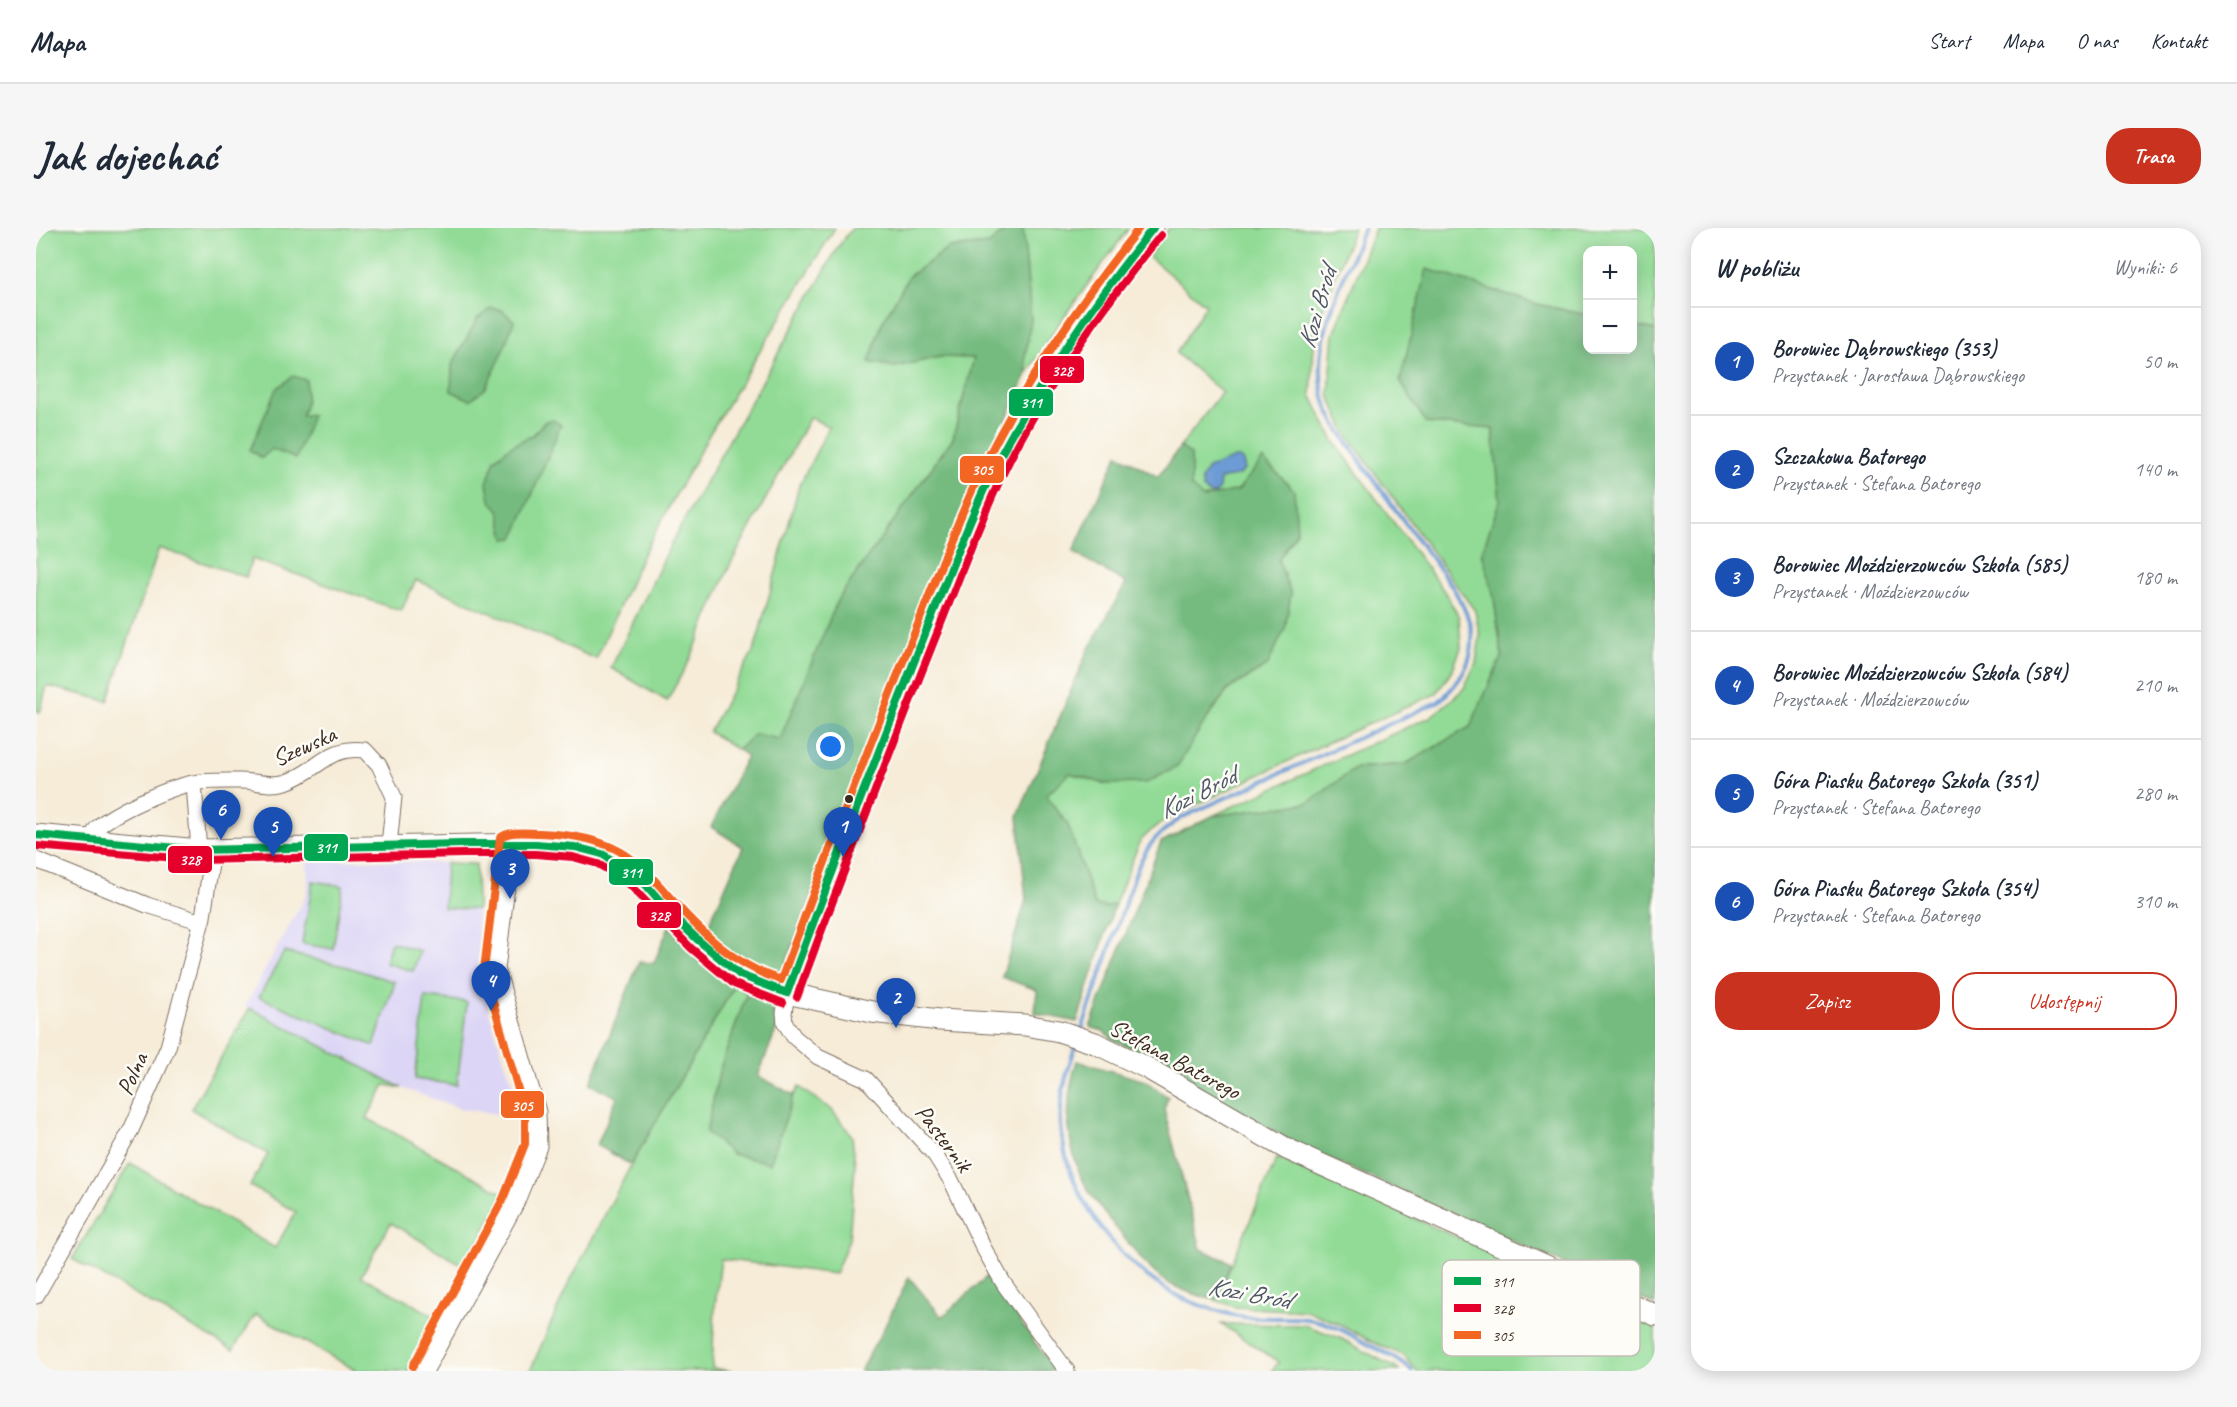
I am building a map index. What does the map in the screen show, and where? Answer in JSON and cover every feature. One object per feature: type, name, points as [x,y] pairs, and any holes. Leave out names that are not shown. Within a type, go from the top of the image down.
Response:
[{"type":"street","points":[[787,993],[859,799],[979,501],[1009,439],[1052,368],[1114,276],[1153,228]]},
{"type":"street","name":"Szewska","points":[[92,839],[96,828],[124,811],[182,785],[243,781],[273,785],[287,782],[308,771],[328,755],[350,749],[365,750],[379,765],[394,797],[389,845]]},
{"type":"street","points":[[194,784],[206,850]]},
{"type":"street","name":"Stefana Batorego","points":[[36,836],[206,850],[509,844],[567,846],[596,852],[612,859],[647,886],[674,917],[725,964],[754,982],[787,993],[872,1012],[908,1017],[1025,1025],[1059,1031],[1095,1043],[1147,1068],[1287,1149],[1533,1260]]},
{"type":"street","points":[[422,1371],[513,1203],[536,1146],[535,1112],[494,969],[509,844]]},
{"type":"street","name":"Polna","points":[[36,1296],[132,1130],[168,1047],[202,922],[206,850]]},
{"type":"street","points":[[36,860],[147,905],[202,922]]},
{"type":"street","name":"Pasternik","points":[[787,993],[783,1013],[785,1023],[794,1037],[818,1057],[866,1079],[935,1155],[952,1182],[983,1247],[1004,1284],[1067,1371]]},
{"type":"street","name":"Stefana Batorego","points":[[1640,1308],[1655,1315]]},
{"type":"shaded area","points":[[359,860],[476,864],[479,972],[487,1006],[523,1118],[462,1109],[396,1086],[245,1006],[304,899],[308,888],[307,862]]},
{"type":"green space","points":[[36,228],[835,228],[710,433],[643,554],[596,659],[416,580],[401,611],[252,559],[246,577],[159,548],[108,701],[47,686],[40,712],[36,711]],"holes":[[[306,402],[302,416],[311,415],[296,458],[271,448]],[[544,422],[505,538],[499,509],[511,446],[533,435]]]},
{"type":"green space","points":[[852,228],[1009,228],[989,244],[949,248],[909,276],[882,323],[870,362],[895,367],[939,357],[974,358],[953,438],[838,599],[780,740],[755,734],[738,750],[709,732],[755,648],[799,486],[829,427],[810,417],[730,565],[691,657],[667,701],[611,668],[673,540],[838,247]]},
{"type":"green space","points":[[1009,228],[1023,228],[1031,320],[1025,357],[1027,374],[959,522],[783,971],[762,972],[741,962],[705,933],[743,847],[711,827],[747,756],[738,750],[755,734],[780,739],[838,599],[953,438],[974,358],[939,357],[895,367],[869,362],[882,323],[909,276],[949,248],[989,244]]},
{"type":"green space","points":[[1023,228],[1129,228],[1057,326],[1027,374],[1025,357],[1031,320]]},
{"type":"green space","points":[[1169,228],[1354,228],[1315,329],[1311,395],[1334,441],[1444,591],[1459,617],[1461,648],[1452,671],[1436,694],[1172,816],[1155,827],[1140,841],[1115,904],[1107,907],[1095,905],[1068,825],[1046,795],[1070,773],[1105,784],[1203,724],[1229,689],[1267,666],[1291,594],[1278,560],[1297,531],[1238,490],[1203,498],[1191,488],[1191,455],[1180,447],[1222,392],[1176,353],[1206,305],[1148,256]]},
{"type":"green space","points":[[1375,228],[1655,228],[1655,330],[1637,326],[1637,246],[1583,246],[1583,314],[1537,304],[1427,270],[1426,423],[1493,429],[1500,500],[1482,552],[1493,592],[1502,656],[1470,727],[1406,764],[1356,768],[1308,803],[1212,816],[1430,717],[1464,688],[1476,663],[1480,636],[1475,611],[1346,433],[1329,395],[1334,334]]},
{"type":"green space","points":[[1427,269],[1537,304],[1583,314],[1583,354],[1637,354],[1637,326],[1655,330],[1655,1305],[1640,1298],[1640,1260],[1555,1260],[1292,1142],[1144,1055],[1114,1040],[1103,1031],[1090,1027],[1161,842],[1212,816],[1308,803],[1356,768],[1406,764],[1470,727],[1502,656],[1493,592],[1482,552],[1500,500],[1493,429],[1426,423],[1400,381]]},
{"type":"green space","points":[[491,308],[502,310],[514,321],[500,359],[485,389],[470,400],[451,391],[452,365],[477,319]]},
{"type":"green space","points":[[293,376],[306,380],[306,402],[302,415],[312,415],[296,459],[272,449],[262,458],[250,450],[276,389]]},
{"type":"green space","points":[[552,419],[561,425],[514,538],[505,539],[499,510],[490,500],[487,483],[495,459],[511,446],[533,435],[544,422]]},
{"type":"green space","points":[[1180,447],[1191,455],[1191,487],[1203,498],[1238,490],[1263,459],[1294,490],[1297,531],[1278,560],[1291,594],[1285,629],[1267,666],[1228,689],[1177,767],[1146,783],[1105,784],[1070,773],[1046,795],[1068,825],[1095,905],[1107,907],[1115,904],[1077,1022],[1035,1013],[1037,990],[1002,977],[1026,900],[1018,816],[1088,650],[1126,583],[1073,552],[1118,454],[1158,477]]},
{"type":"green space","points":[[446,863],[476,864],[477,909],[444,908]]},
{"type":"green space","points":[[313,881],[343,886],[333,949],[302,944]]},
{"type":"green space","points":[[669,926],[699,958],[735,985],[631,1165],[597,1145],[617,1097],[590,1084],[639,962],[654,963]]},
{"type":"green space","points":[[391,942],[420,951],[413,971],[385,963]]},
{"type":"green space","points":[[284,952],[348,967],[395,982],[374,1046],[259,997]]},
{"type":"green space","points":[[735,985],[747,994],[720,1069],[715,1092],[794,1095],[799,1087],[832,1110],[852,1136],[855,1165],[849,1239],[835,1274],[721,1259],[715,1305],[712,1368],[731,1371],[530,1371],[567,1287],[631,1165]]},
{"type":"green space","points":[[747,994],[771,1004],[778,1025],[758,1076],[794,1095],[770,1163],[732,1154],[706,1132],[720,1069]]},
{"type":"green space","points":[[425,997],[467,1002],[457,1085],[415,1079]]},
{"type":"green space","points":[[250,1008],[402,1088],[385,1085],[367,1118],[505,1194],[464,1266],[391,1223],[361,1276],[438,1318],[409,1371],[357,1371],[256,1314],[233,1350],[72,1259],[130,1163],[275,1248],[296,1212],[250,1186],[268,1154],[191,1109]]},
{"type":"green space","points":[[1077,1061],[1145,1081],[1168,1097],[1164,1109],[1201,1249],[1231,1263],[1216,1300],[1171,1285],[1160,1277],[1136,1252],[1088,1190],[1075,1160],[1069,1127],[1070,1093]]},
{"type":"green space","points":[[1277,1158],[1509,1260],[1442,1260],[1442,1356],[1640,1356],[1640,1317],[1655,1324],[1655,1371],[1417,1371],[1403,1355],[1308,1311],[1235,1307],[1216,1300]]},
{"type":"green space","points":[[990,1274],[996,1287],[1055,1371],[860,1371],[909,1277],[942,1317]]},
{"type":"green space","points":[[1221,1324],[1305,1325],[1340,1338],[1399,1371],[1271,1371],[1279,1362]]},
{"type":"water","points":[[1235,458],[1243,461],[1245,469],[1242,472],[1236,476],[1220,479],[1219,488],[1215,494],[1210,494],[1203,489],[1201,479],[1208,468]]},
{"type":"waterway","name":"Kozi Bród","points":[[1081,1032],[1137,869],[1150,845],[1161,833],[1183,817],[1438,702],[1452,688],[1467,664],[1472,635],[1458,596],[1345,439],[1324,399],[1321,372],[1326,329],[1339,288],[1364,228]]},
{"type":"waterway","name":"Kozi Bród","points":[[1076,1045],[1062,1094],[1061,1125],[1065,1150],[1072,1175],[1083,1200],[1097,1223],[1132,1263],[1174,1294],[1194,1303],[1239,1316],[1297,1318],[1324,1323],[1392,1356],[1412,1371]]},
{"type":"transit line","name":"305","points":[[413,1366],[503,1199],[525,1144],[525,1114],[484,970],[500,838],[504,835],[524,832],[550,834],[582,838],[612,847],[643,868],[697,927],[722,948],[750,967],[781,980],[881,717],[976,481],[1015,407],[1048,354],[1101,277],[1139,228]]},
{"type":"transit line","name":"311","points":[[787,993],[891,720],[986,484],[1026,410],[1060,356],[1114,278],[1153,228]]},
{"type":"transit line","name":"328","points":[[797,997],[847,863],[994,492],[1033,416],[1067,362],[1103,310],[1161,235]]},
{"type":"transit line","name":"311","points":[[36,835],[199,850],[463,844],[535,844],[575,847],[602,854],[631,872],[698,940],[740,975],[787,993]]},
{"type":"transit line","name":"328","points":[[36,846],[199,860],[463,854],[535,854],[573,857],[598,864],[625,880],[691,948],[734,984],[783,1003]]},
{"type":"place","name":"Góra Piasku Batorego Szkoła (354)","points":[[221,840]]},
{"type":"place","name":"Góra Piasku Batorego Szkoła (351)","points":[[273,857]]},
{"type":"place","name":"Borowiec Dąbrowskiego (353)","points":[[843,857]]},
{"type":"place","name":"Borowiec Moździerzowców Szkoła (585)","points":[[510,899]]},
{"type":"place","name":"Borowiec Moździerzowców Szkoła (584)","points":[[491,1011]]},
{"type":"place","name":"Szczakowa Batorego","points":[[896,1028]]}]
